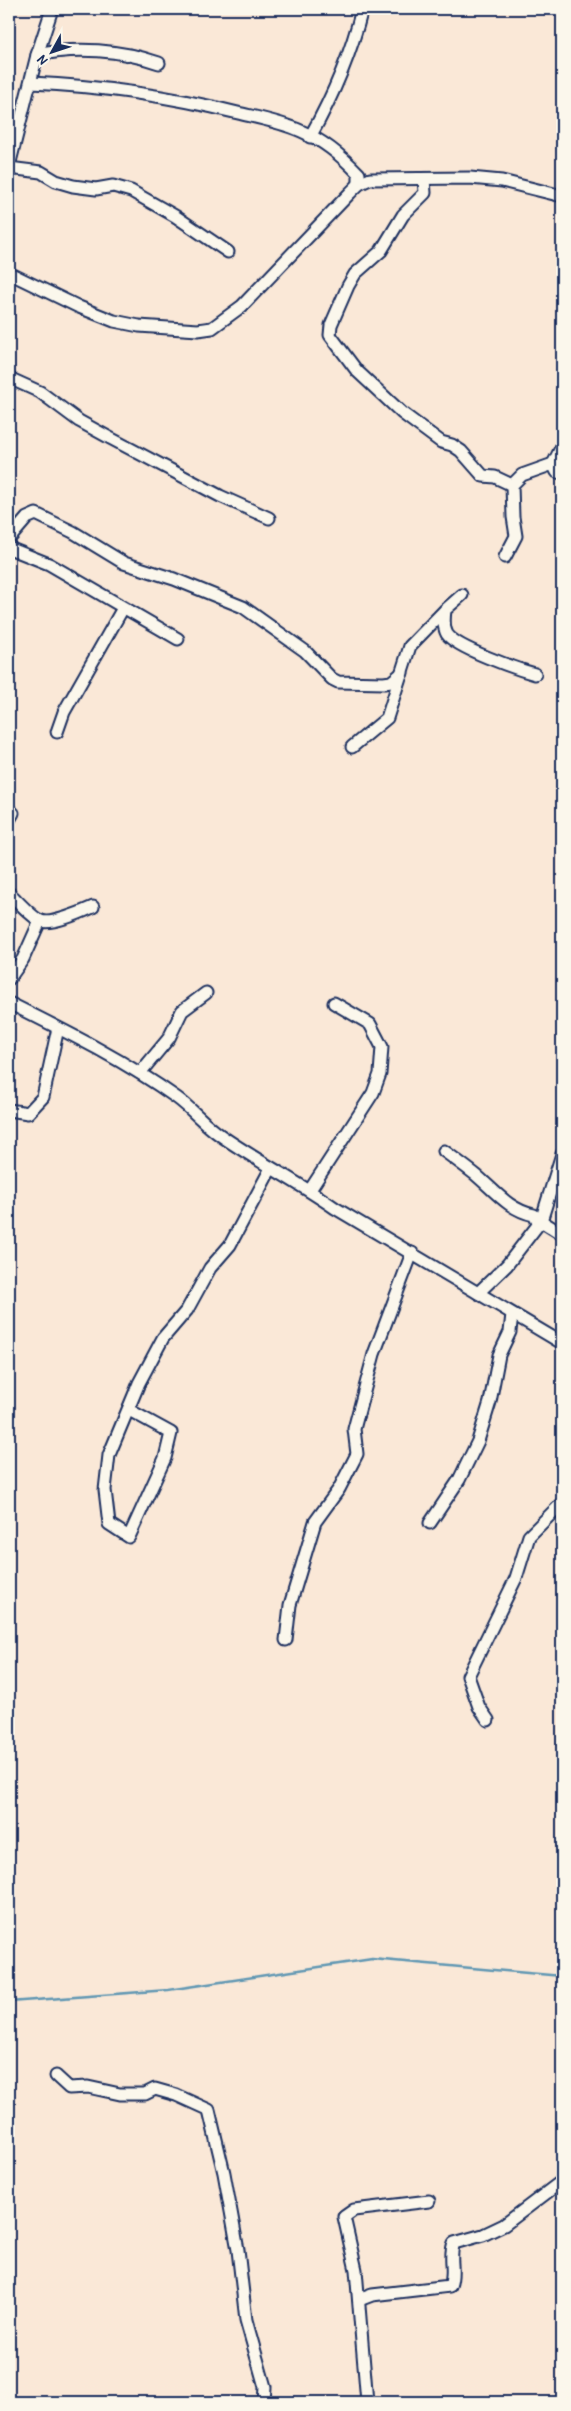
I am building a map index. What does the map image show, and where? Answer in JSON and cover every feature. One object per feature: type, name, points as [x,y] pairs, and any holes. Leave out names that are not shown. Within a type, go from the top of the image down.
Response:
[{"type":"street","points":[[52,9],[37,55],[9,167],[41,172],[56,181],[73,186],[96,189],[113,186],[131,190],[175,216],[228,252]]},
{"type":"street","points":[[310,137],[328,105],[342,70],[362,9]]},
{"type":"street","points":[[37,55],[62,49],[148,59],[159,63]]},
{"type":"street","points":[[31,83],[95,86],[193,103],[269,120],[302,131],[332,150],[359,174],[359,184]]},
{"type":"street","points":[[9,273],[79,307],[114,321],[139,326],[198,330],[212,328],[242,306],[359,184],[370,179],[470,178],[502,181],[562,196]]},
{"type":"street","points":[[424,179],[425,193],[406,210],[381,251],[355,274],[331,325],[330,335],[356,371],[402,413],[440,442],[452,445],[461,451],[483,476],[495,477],[512,485]]},
{"type":"street","points":[[9,378],[40,392],[79,421],[110,438],[220,496],[269,518]]},
{"type":"street","points":[[505,557],[516,536],[512,485],[522,475],[553,464],[562,446]]},
{"type":"street","points":[[553,464],[557,472],[562,473]]},
{"type":"street","points":[[9,539],[27,518],[36,514],[74,532],[124,563],[243,607],[305,651],[332,679],[338,682],[384,683],[391,682],[402,673]]},
{"type":"street","points":[[9,548],[49,564],[104,594],[124,608],[178,639]]},
{"type":"street","points":[[352,748],[387,718],[394,689],[402,673],[410,646],[462,595]]},
{"type":"street","points":[[57,732],[64,712],[124,608]]},
{"type":"street","points":[[445,610],[445,628],[448,635],[464,646],[507,666],[535,674]]},
{"type":"street","points":[[9,810],[12,813],[9,820]]},
{"type":"street","points":[[9,892],[40,921],[45,922],[74,915],[93,907]]},
{"type":"street","points":[[9,979],[23,959],[40,921]]},
{"type":"street","points":[[140,1073],[169,1038],[182,1011],[206,993]]},
{"type":"street","points":[[9,1003],[140,1073],[179,1100],[219,1135],[270,1168],[310,1190],[335,1208],[562,1344]]},
{"type":"street","points":[[310,1190],[373,1092],[380,1074],[382,1047],[370,1024],[334,1003]]},
{"type":"street","points":[[9,1110],[28,1113],[43,1097],[58,1028]]},
{"type":"street","points":[[444,1151],[476,1175],[509,1206],[522,1213],[534,1215],[540,1222],[562,1234]]},
{"type":"street","points":[[478,1292],[507,1265],[540,1222],[562,1154]]},
{"type":"street","points":[[129,1410],[171,1433],[165,1458],[129,1537],[109,1524],[105,1490],[109,1455],[139,1383],[163,1338],[187,1310],[210,1268],[230,1245],[270,1168]]},
{"type":"street","points":[[286,1640],[290,1605],[314,1522],[339,1489],[357,1454],[354,1429],[374,1354],[412,1253]]},
{"type":"street","points":[[430,1523],[459,1480],[478,1441],[490,1402],[499,1355],[510,1332],[512,1314]]},
{"type":"street","points":[[488,1720],[479,1708],[468,1676],[516,1578],[529,1536],[562,1503]]},
{"type":"street","points":[[56,2076],[69,2088],[88,2087],[120,2094],[145,2094],[155,2089],[176,2095],[209,2110],[226,2182],[238,2250],[246,2320],[265,2387],[264,2402]]},
{"type":"street","points":[[358,2300],[372,2295],[450,2286],[454,2268],[450,2252],[454,2243],[483,2236],[504,2225],[562,2181]]},
{"type":"street","points":[[367,2402],[356,2270],[344,2217],[354,2210],[429,2201]]},
{"type":"waterway","points":[[9,2002],[168,1990],[372,1959],[562,1976]]}]
